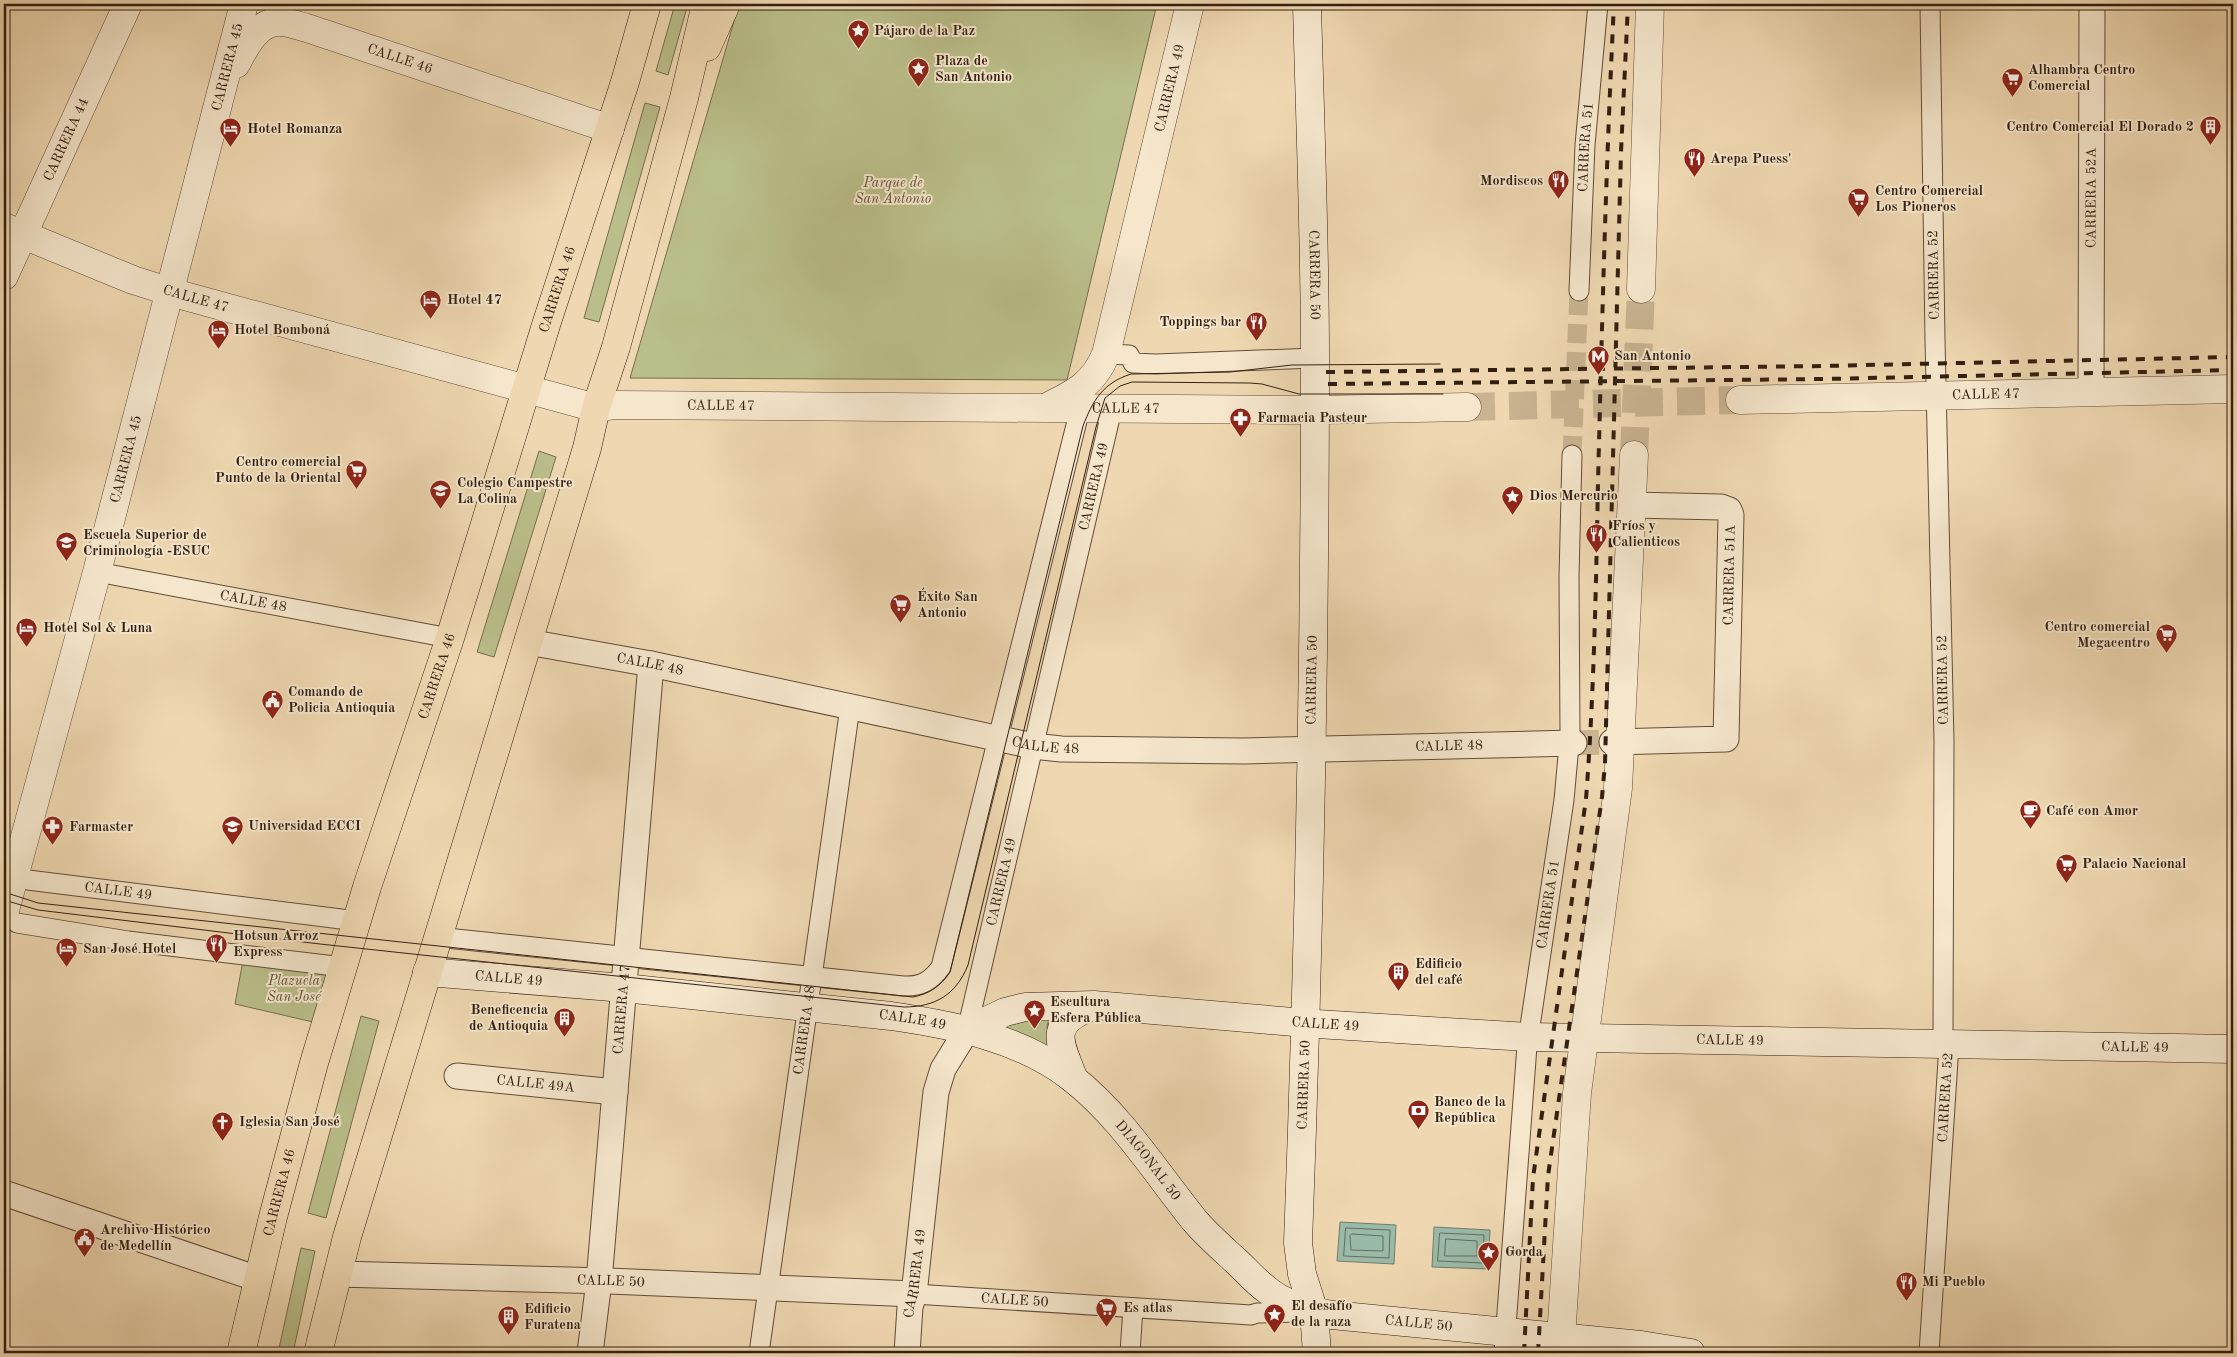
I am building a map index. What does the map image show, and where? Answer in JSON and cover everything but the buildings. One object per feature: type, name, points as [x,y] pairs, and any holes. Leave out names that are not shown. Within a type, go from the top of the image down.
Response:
[{"type":"main road","name":"CARRERA 46","points":[[241,1353],[258,1279],[314,1063],[357,921],[450,638],[546,325],[610,129],[647,4]]},
{"type":"main road","points":[[318,1353],[337,1274],[437,936],[587,448],[596,408],[616,347],[684,98],[706,4]]},
{"type":"main road","points":[[684,98],[726,4]]},
{"type":"street","name":"CARRERA 44","points":[[4,276],[13,230],[128,4]]},
{"type":"street","name":"CARRERA 45","points":[[10,918],[244,4]]},
{"type":"street","points":[[279,4],[307,28]]},
{"type":"street","name":"CARRERA 49","points":[[1047,407],[1087,385],[1102,365],[1106,354],[1190,4]]},
{"type":"street","name":"CARRERA 50","points":[[1307,4],[1315,410],[1306,1023],[1298,1244],[1302,1274],[1314,1312],[1317,1353]]},
{"type":"street","name":"CARRERA 51","points":[[1579,291],[1585,144],[1598,4]]},
{"type":"street","points":[[1641,289],[1650,4]]},
{"type":"street","name":"CARRERA 52","points":[[1930,4],[1944,741],[1943,1034],[1949,1045],[1930,1353]]},
{"type":"street","name":"CARRERA 52A","points":[[2091,392],[2092,4]]},
{"type":"street","name":"CALLE 46","points":[[221,91],[246,45],[256,33],[267,24],[280,22],[307,28],[610,129]]},
{"type":"street","name":"CALLE 47","points":[[13,230],[133,280],[596,408],[615,406],[1047,407],[1080,409],[1315,410],[1467,407]]},
{"type":"street","points":[[1106,354],[1129,355],[1133,363],[1156,364],[1315,358]]},
{"type":"street","name":"CALLE 47","points":[[1740,400],[2233,389]]},
{"type":"street","points":[[437,936],[915,987],[926,983],[935,976],[942,967],[1080,409]]},
{"type":"street","name":"CARRERA 49","points":[[908,1353],[910,1307],[914,1294],[936,1092],[943,1069],[967,1030],[1112,409]]},
{"type":"street","name":"CARRERA 51","points":[[1504,1342],[1528,1037],[1572,743],[1570,577],[1572,455]]},
{"type":"street","points":[[1561,1346],[1572,1148],[1577,1093],[1615,817],[1617,742],[1634,455]]},
{"type":"street","name":"CARRERA 51A","points":[[1617,742],[1726,739],[1731,515],[1729,510],[1721,507],[1632,505]]},
{"type":"street","name":"CALLE 48","points":[[98,572],[438,636]]},
{"type":"street","name":"CALLE 48","points":[[528,642],[651,664],[1033,746],[1094,750],[1310,750],[1572,743]]},
{"type":"street","name":"CARRERA 47","points":[[590,1353],[599,1281],[651,664]]},
{"type":"street","name":"CARRERA 48","points":[[759,1353],[850,707]]},
{"type":"street","name":"CALLE 49","points":[[28,880],[357,921]]},
{"type":"street","points":[[10,918],[128,941],[343,967]]},
{"type":"street","name":"CALLE 49","points":[[427,972],[624,988],[926,1021],[967,1030],[998,1015],[1025,1007],[1094,1005],[1306,1023],[1528,1037],[2233,1049]]},
{"type":"street","points":[[1074,1079],[1062,1049],[1061,1031],[1063,1024],[1070,1015],[1094,1005]]},
{"type":"street","name":"DIAGONAL 50","points":[[967,1030],[1039,1057],[1074,1079],[1104,1109],[1197,1222],[1217,1243],[1266,1289],[1286,1302],[1314,1312]]},
{"type":"street","name":"CALLE 49A","points":[[457,1076],[615,1092]]},
{"type":"street","points":[[4,1193],[258,1279]]},
{"type":"street","name":"CALLE 50","points":[[337,1274],[599,1281],[914,1294],[1251,1315],[1257,1313],[1314,1312],[1504,1342],[1561,1346],[1641,1346],[1692,1353]]},
{"type":"street","points":[[1130,1353],[1133,1308]]},
{"type":"green space","points":[[675,4],[688,4],[668,75],[656,71]]},
{"type":"green space","name":"Parque de San Antonio","points":[[739,4],[1157,4],[1067,380],[630,378]]},
{"type":"green space","points":[[645,103],[660,107],[599,322],[584,318]]},
{"type":"green space","points":[[539,451],[556,457],[494,657],[477,652]]},
{"type":"green space","name":"Plazuela San José","points":[[244,955],[331,966],[313,1022],[235,1004]]},
{"type":"green space","points":[[1050,1013],[1047,1027],[1052,1050],[998,1030],[1019,1019]]},
{"type":"green space","points":[[361,1016],[379,1021],[326,1218],[308,1213]]},
{"type":"green space","points":[[301,1248],[315,1251],[293,1353],[278,1353]]},
{"type":"water","points":[[1340,1222],[1396,1225],[1394,1264],[1337,1261]]},
{"type":"water","points":[[1434,1227],[1490,1230],[1488,1269],[1432,1267]]},
{"type":"tunnel","points":[[1634,455],[1641,289]]},
{"type":"tunnel","points":[[1572,455],[1579,291]]},
{"type":"tunnel","points":[[1467,407],[1740,400]]},
{"type":"tunnel","points":[[1574,743],[1612,742]]},
{"type":"tram line","points":[[4,892],[38,903],[913,997],[924,994],[939,985],[950,972],[1083,426],[1095,400],[1113,382],[1131,374],[1230,372],[1292,365],[1440,364]]},
{"type":"tram line","points":[[4,900],[38,910],[320,944],[904,1007],[935,1002],[951,991],[968,965],[1096,427],[1105,398],[1120,386],[1132,382],[1250,383],[1262,384],[1299,394],[1443,394]]},
{"type":"railway","points":[[1524,1353],[1533,1178],[1586,799],[1589,760],[1594,641],[1604,243],[1614,4]]},
{"type":"railway","points":[[1538,1353],[1548,1176],[1602,797],[1605,764],[1621,152],[1628,4]]},
{"type":"railway","points":[[1326,372],[1823,366],[2233,357]]},
{"type":"railway","points":[[1328,384],[1826,379],[2233,370]]},
{"type":"place","name":"Pájaro de la Paz","points":[[858,50]]},
{"type":"place","name":"Plaza de San Antonio","points":[[919,88]]},
{"type":"place","name":"Alhambra Centro Comercial","points":[[2012,97]]},
{"type":"place","name":"Centro Comercial El Dorado 2","points":[[2210,146]]},
{"type":"place","name":"Hotel Romanza","points":[[231,148]]},
{"type":"place","name":"Arepa Puess'","points":[[1694,178]]},
{"type":"place","name":"Mordiscos","points":[[1559,200]]},
{"type":"place","name":"Centro Comercial Los Pioneros","points":[[1859,218]]},
{"type":"place","name":"Hotel 47","points":[[431,319]]},
{"type":"place","name":"Toppings bar","points":[[1257,341]]},
{"type":"place","name":"Hotel Bomboná","points":[[218,349]]},
{"type":"place","name":"San Antonio","points":[[1598,375]]},
{"type":"place","name":"Farmacia Pasteur","points":[[1241,437]]},
{"type":"place","name":"Centro comercial Punto de la Oriental","points":[[357,489]]},
{"type":"place","name":"Colegio Campestre La Colina","points":[[441,510]]},
{"type":"place","name":"Dios Mercurio","points":[[1513,515]]},
{"type":"place","name":"Fríos y Calienticos","points":[[1596,553]]},
{"type":"place","name":"Escuela Superior de Criminología -ESUC","points":[[67,562]]},
{"type":"place","name":"Éxito San Antonio","points":[[901,624]]},
{"type":"place","name":"Hotel Sol & Luna","points":[[27,647]]},
{"type":"place","name":"Centro comercial Megacentro","points":[[2166,654]]},
{"type":"place","name":"Comando de Policia Antioquia","points":[[272,719]]},
{"type":"place","name":"Café con Amor","points":[[2030,830]]},
{"type":"place","name":"Universidad ECCI","points":[[232,845]]},
{"type":"place","name":"Farmaster","points":[[53,846]]},
{"type":"place","name":"Palacio Nacional","points":[[2066,883]]},
{"type":"place","name":"Hotsun Arroz Express","points":[[217,963]]},
{"type":"place","name":"San José Hotel","points":[[67,968]]},
{"type":"place","name":"Edificio del café","points":[[1399,991]]},
{"type":"place","name":"Escultura Esfera Pública","points":[[1034,1029]]},
{"type":"place","name":"Beneficencia de Antioquia","points":[[564,1037]]},
{"type":"place","name":"Banco de la República","points":[[1418,1129]]},
{"type":"place","name":"Iglesia San José","points":[[223,1141]]},
{"type":"place","name":"Archivo Histórico de Medellín","points":[[84,1257]]},
{"type":"place","name":"Gorda","points":[[1489,1271]]},
{"type":"place","name":"Mi Pueblo","points":[[1906,1301]]},
{"type":"place","name":"Es atlas","points":[[1107,1327]]},
{"type":"place","name":"El desafío de la raza","points":[[1275,1333]]},
{"type":"place","name":"Edificio Furatena","points":[[508,1336]]}]
